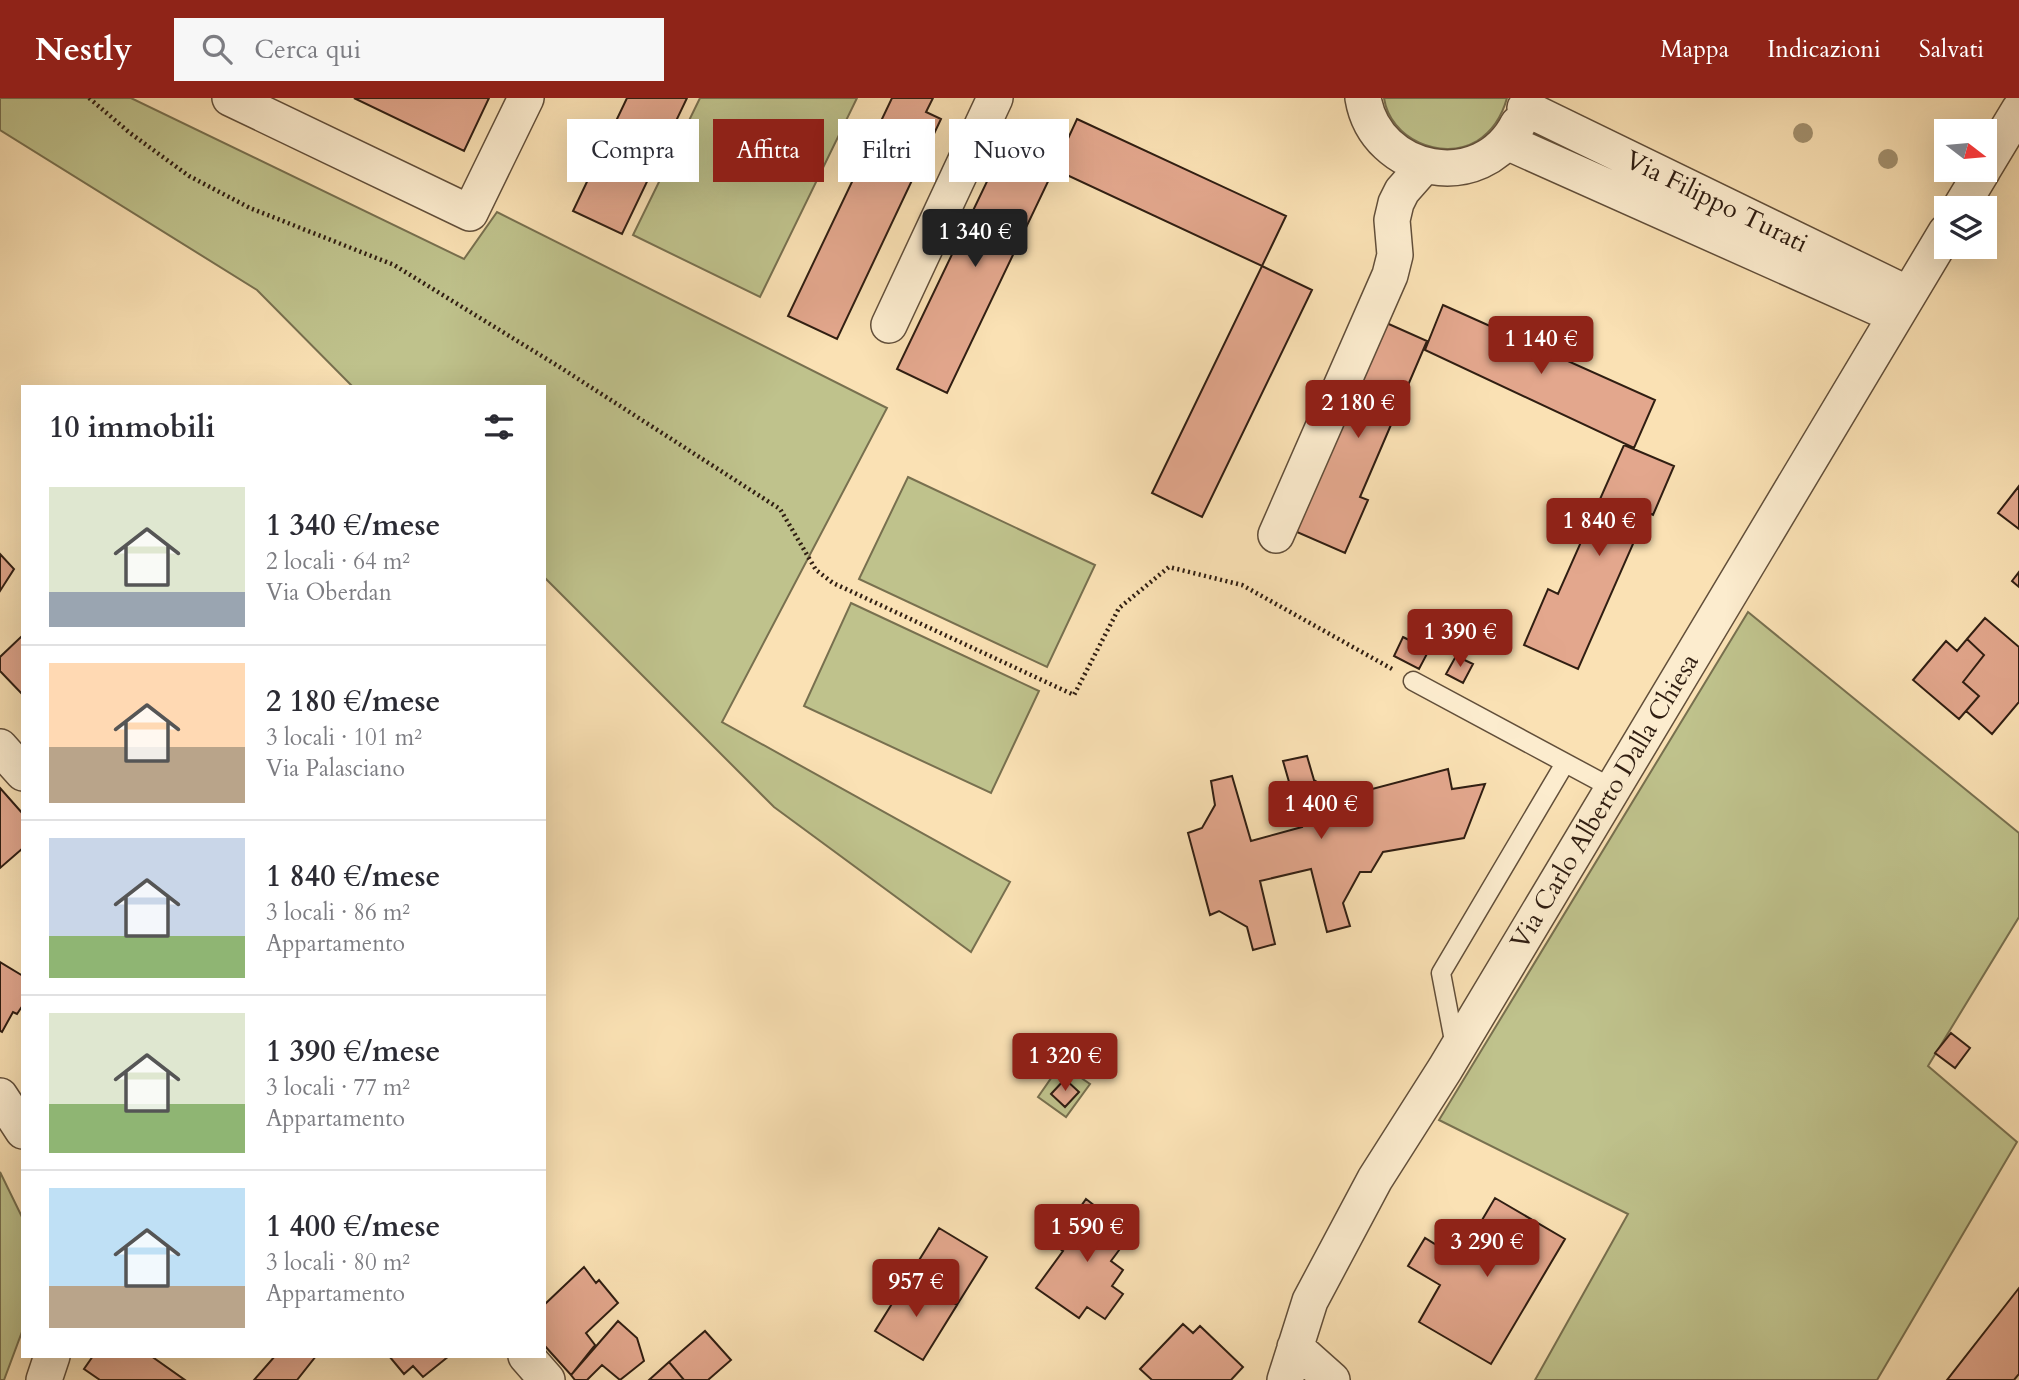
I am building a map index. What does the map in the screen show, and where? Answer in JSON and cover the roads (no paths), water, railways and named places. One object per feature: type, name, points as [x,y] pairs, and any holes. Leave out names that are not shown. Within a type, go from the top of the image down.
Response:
[{"type":"street","points":[[230,98],[471,213],[526,98]]},
{"type":"street","points":[[889,325],[995,98]]},
{"type":"street","name":"Via Filippo Turati","points":[[1363,98],[1371,123],[1396,153],[1424,166],[1455,168],[1470,165],[1507,142],[1517,128],[1526,103],[1901,305]]},
{"type":"street","points":[[1997,147],[2019,110]]},
{"type":"street","name":"Via Filippo Turati","points":[[1507,142],[1901,305]]},
{"type":"street","points":[[1276,535],[1390,275],[1395,255],[1392,220],[1396,203],[1402,191],[1424,166]]},
{"type":"street","name":"Via Carlo Alberto Dalla Chiesa","points":[[1285,1380],[1310,1301],[1375,1179],[1456,1049],[1934,251]]},
{"type":"street","points":[[0,747],[21,771]]},
{"type":"street","points":[[0,1096],[21,1128]]},
{"type":"street","points":[[1295,1347],[1332,1380]]},
{"type":"street","points":[[44,1380],[51,1358]]},
{"type":"street","points":[[528,1358],[547,1380]]},
{"type":"lane","points":[[1413,681],[1564,765],[1612,788]]},
{"type":"lane","points":[[1456,1049],[1441,973],[1564,765]]}]
